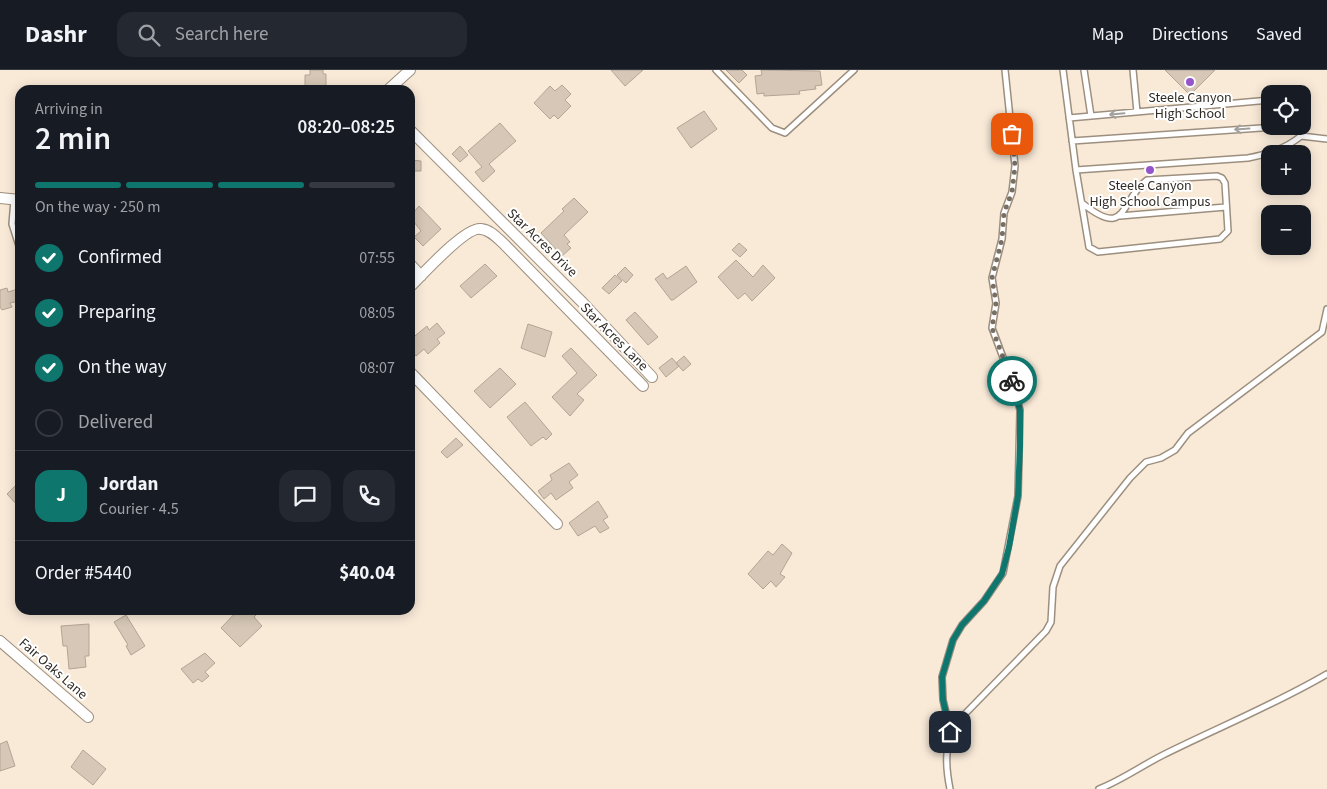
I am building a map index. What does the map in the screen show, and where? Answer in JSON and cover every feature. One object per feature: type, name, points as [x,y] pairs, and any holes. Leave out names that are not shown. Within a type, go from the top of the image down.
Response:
[{"type":"street","points":[[394,85],[410,70]]},
{"type":"street","name":"Star Acres Drive","points":[[415,135],[582,302],[652,377]]},
{"type":"street","points":[[0,198],[15,199]]},
{"type":"street","name":"Star Acres Lane","points":[[415,282],[474,229],[482,228],[493,233],[643,386]]},
{"type":"street","points":[[415,269],[421,276]]},
{"type":"street","points":[[415,377],[557,524]]},
{"type":"street","name":"Fair Oaks Lane","points":[[0,641],[88,717]]},
{"type":"lane","points":[[716,70],[772,128],[785,133],[854,70]]},
{"type":"lane","points":[[959,720],[947,717],[943,700],[942,677],[953,640],[962,625],[984,601],[1002,574],[1018,496],[1020,410],[1014,387],[992,328],[996,303],[992,278],[1002,239],[1004,213],[1012,192],[1015,166],[1005,70]]},
{"type":"lane","points":[[1063,70],[1076,170],[1089,247],[1098,252],[1220,238],[1228,231],[1225,183],[1222,178],[1217,176],[1147,180],[1139,186],[1127,209],[1119,216]]},
{"type":"lane","points":[[1084,70],[1091,116]]},
{"type":"lane","points":[[1133,70],[1137,112]]},
{"type":"lane","points":[[1069,118],[1261,101]]},
{"type":"lane","points":[[1072,141],[1261,128]]},
{"type":"lane","points":[[1076,170],[1248,158],[1270,153],[1290,145],[1301,136],[1327,139]]},
{"type":"lane","points":[[1082,203],[1103,218],[1226,207]]},
{"type":"lane","points":[[15,209],[12,224],[15,233]]},
{"type":"lane","points":[[950,789],[946,750],[950,732],[959,720],[1046,631],[1051,622],[1053,587],[1060,566],[1130,478],[1146,462],[1161,458],[1176,450],[1188,433],[1322,332],[1327,309]]},
{"type":"lane","points":[[1099,789],[1120,780],[1160,756],[1273,704],[1327,674]]},
{"type":"building","points":[[310,70],[323,70],[323,74],[326,74],[326,85],[305,85],[305,75],[310,75]]},
{"type":"building","points":[[611,70],[643,70],[625,86]]},
{"type":"building","points":[[726,70],[742,70],[747,75],[739,83]]},
{"type":"building","points":[[761,70],[820,71],[822,85],[815,86],[816,89],[799,91],[800,94],[764,96],[764,93],[757,94],[755,76],[762,75]]},
{"type":"building","name":"Steele Canyon High School","points":[[1165,70],[1215,70],[1190,95]]},
{"type":"building","points":[[562,85],[571,94],[565,100],[571,106],[558,119],[554,115],[550,119],[534,103],[550,86],[555,91]]},
{"type":"building","points":[[704,111],[717,129],[691,148],[677,128]]},
{"type":"building","points":[[500,123],[516,141],[489,164],[495,171],[483,182],[475,172],[482,167],[468,151]]},
{"type":"building","points":[[460,146],[468,155],[460,162],[452,154]]},
{"type":"building","points":[[415,160],[421,161],[421,171],[415,171]]},
{"type":"building","points":[[574,198],[588,212],[564,235],[570,242],[567,244],[571,248],[562,256],[541,233],[564,211],[562,209]]},
{"type":"building","points":[[419,206],[441,229],[423,246],[415,238],[421,231],[415,223],[415,211]]},
{"type":"building","points":[[739,243],[747,250],[740,257],[732,250]]},
{"type":"building","points":[[736,260],[753,277],[763,265],[775,278],[752,301],[745,293],[738,299],[718,277]]},
{"type":"building","points":[[485,264],[497,276],[471,298],[460,286]]},
{"type":"building","points":[[686,266],[697,282],[671,300],[655,279],[663,273],[667,279]]},
{"type":"building","points":[[625,267],[633,275],[626,283],[617,275]]},
{"type":"building","points":[[615,275],[622,281],[609,294],[602,288]]},
{"type":"building","points":[[7,288],[8,292],[15,290],[15,302],[10,303],[12,307],[2,310],[0,307],[0,290]]},
{"type":"building","points":[[635,312],[658,337],[648,345],[626,320]]},
{"type":"building","points":[[437,323],[445,333],[437,339],[440,343],[428,354],[424,349],[416,356],[415,336],[427,326],[429,330]]},
{"type":"building","points":[[528,324],[552,332],[545,357],[521,348]]},
{"type":"building","points":[[571,348],[597,375],[577,394],[584,400],[570,416],[552,397],[577,373],[562,356]]},
{"type":"building","points":[[684,356],[691,364],[683,371],[676,363]]},
{"type":"building","points":[[672,358],[679,366],[666,377],[659,368]]},
{"type":"building","points":[[500,368],[516,384],[490,408],[474,391]]},
{"type":"building","points":[[525,402],[552,434],[546,440],[543,437],[531,446],[507,417]]},
{"type":"building","points":[[456,438],[463,445],[447,458],[441,452]]},
{"type":"building","points":[[569,463],[578,475],[569,482],[573,488],[556,500],[551,493],[544,499],[538,491],[552,480],[550,475]]},
{"type":"building","points":[[15,486],[15,503],[7,494]]},
{"type":"building","points":[[598,501],[608,517],[603,520],[609,528],[600,533],[595,526],[578,536],[569,523]]},
{"type":"building","points":[[782,544],[792,553],[780,574],[785,577],[776,587],[771,581],[763,589],[748,574],[768,551],[773,555]]},
{"type":"building","points":[[126,615],[145,646],[131,655],[126,646],[128,645],[114,622]]},
{"type":"building","points":[[233,615],[256,615],[254,617],[262,626],[240,647],[221,628]]},
{"type":"building","points":[[89,624],[89,656],[85,656],[86,667],[69,669],[67,646],[63,646],[61,626]]},
{"type":"building","points":[[205,653],[215,663],[205,672],[209,676],[202,682],[198,679],[193,683],[181,669]]},
{"type":"building","points":[[7,741],[15,766],[0,771],[0,744]]},
{"type":"building","points":[[83,750],[106,769],[93,785],[71,767]]},
{"type":"way so far","points":[[1012,134],[1015,166],[1012,192],[1004,213],[1002,239],[992,278],[996,303],[992,328],[1012,381]]},
{"type":"place","name":"Steele Canyon High School","points":[[1190,82]]},
{"type":"place","name":"Steele Canyon High School Campus","points":[[1150,170]]},
{"type":"route","points":[[950,732],[959,720],[947,717],[943,700],[942,677],[953,640],[962,625],[984,601],[1002,574],[1009,547],[1018,496],[1020,446],[1020,410],[1012,381]]}]
